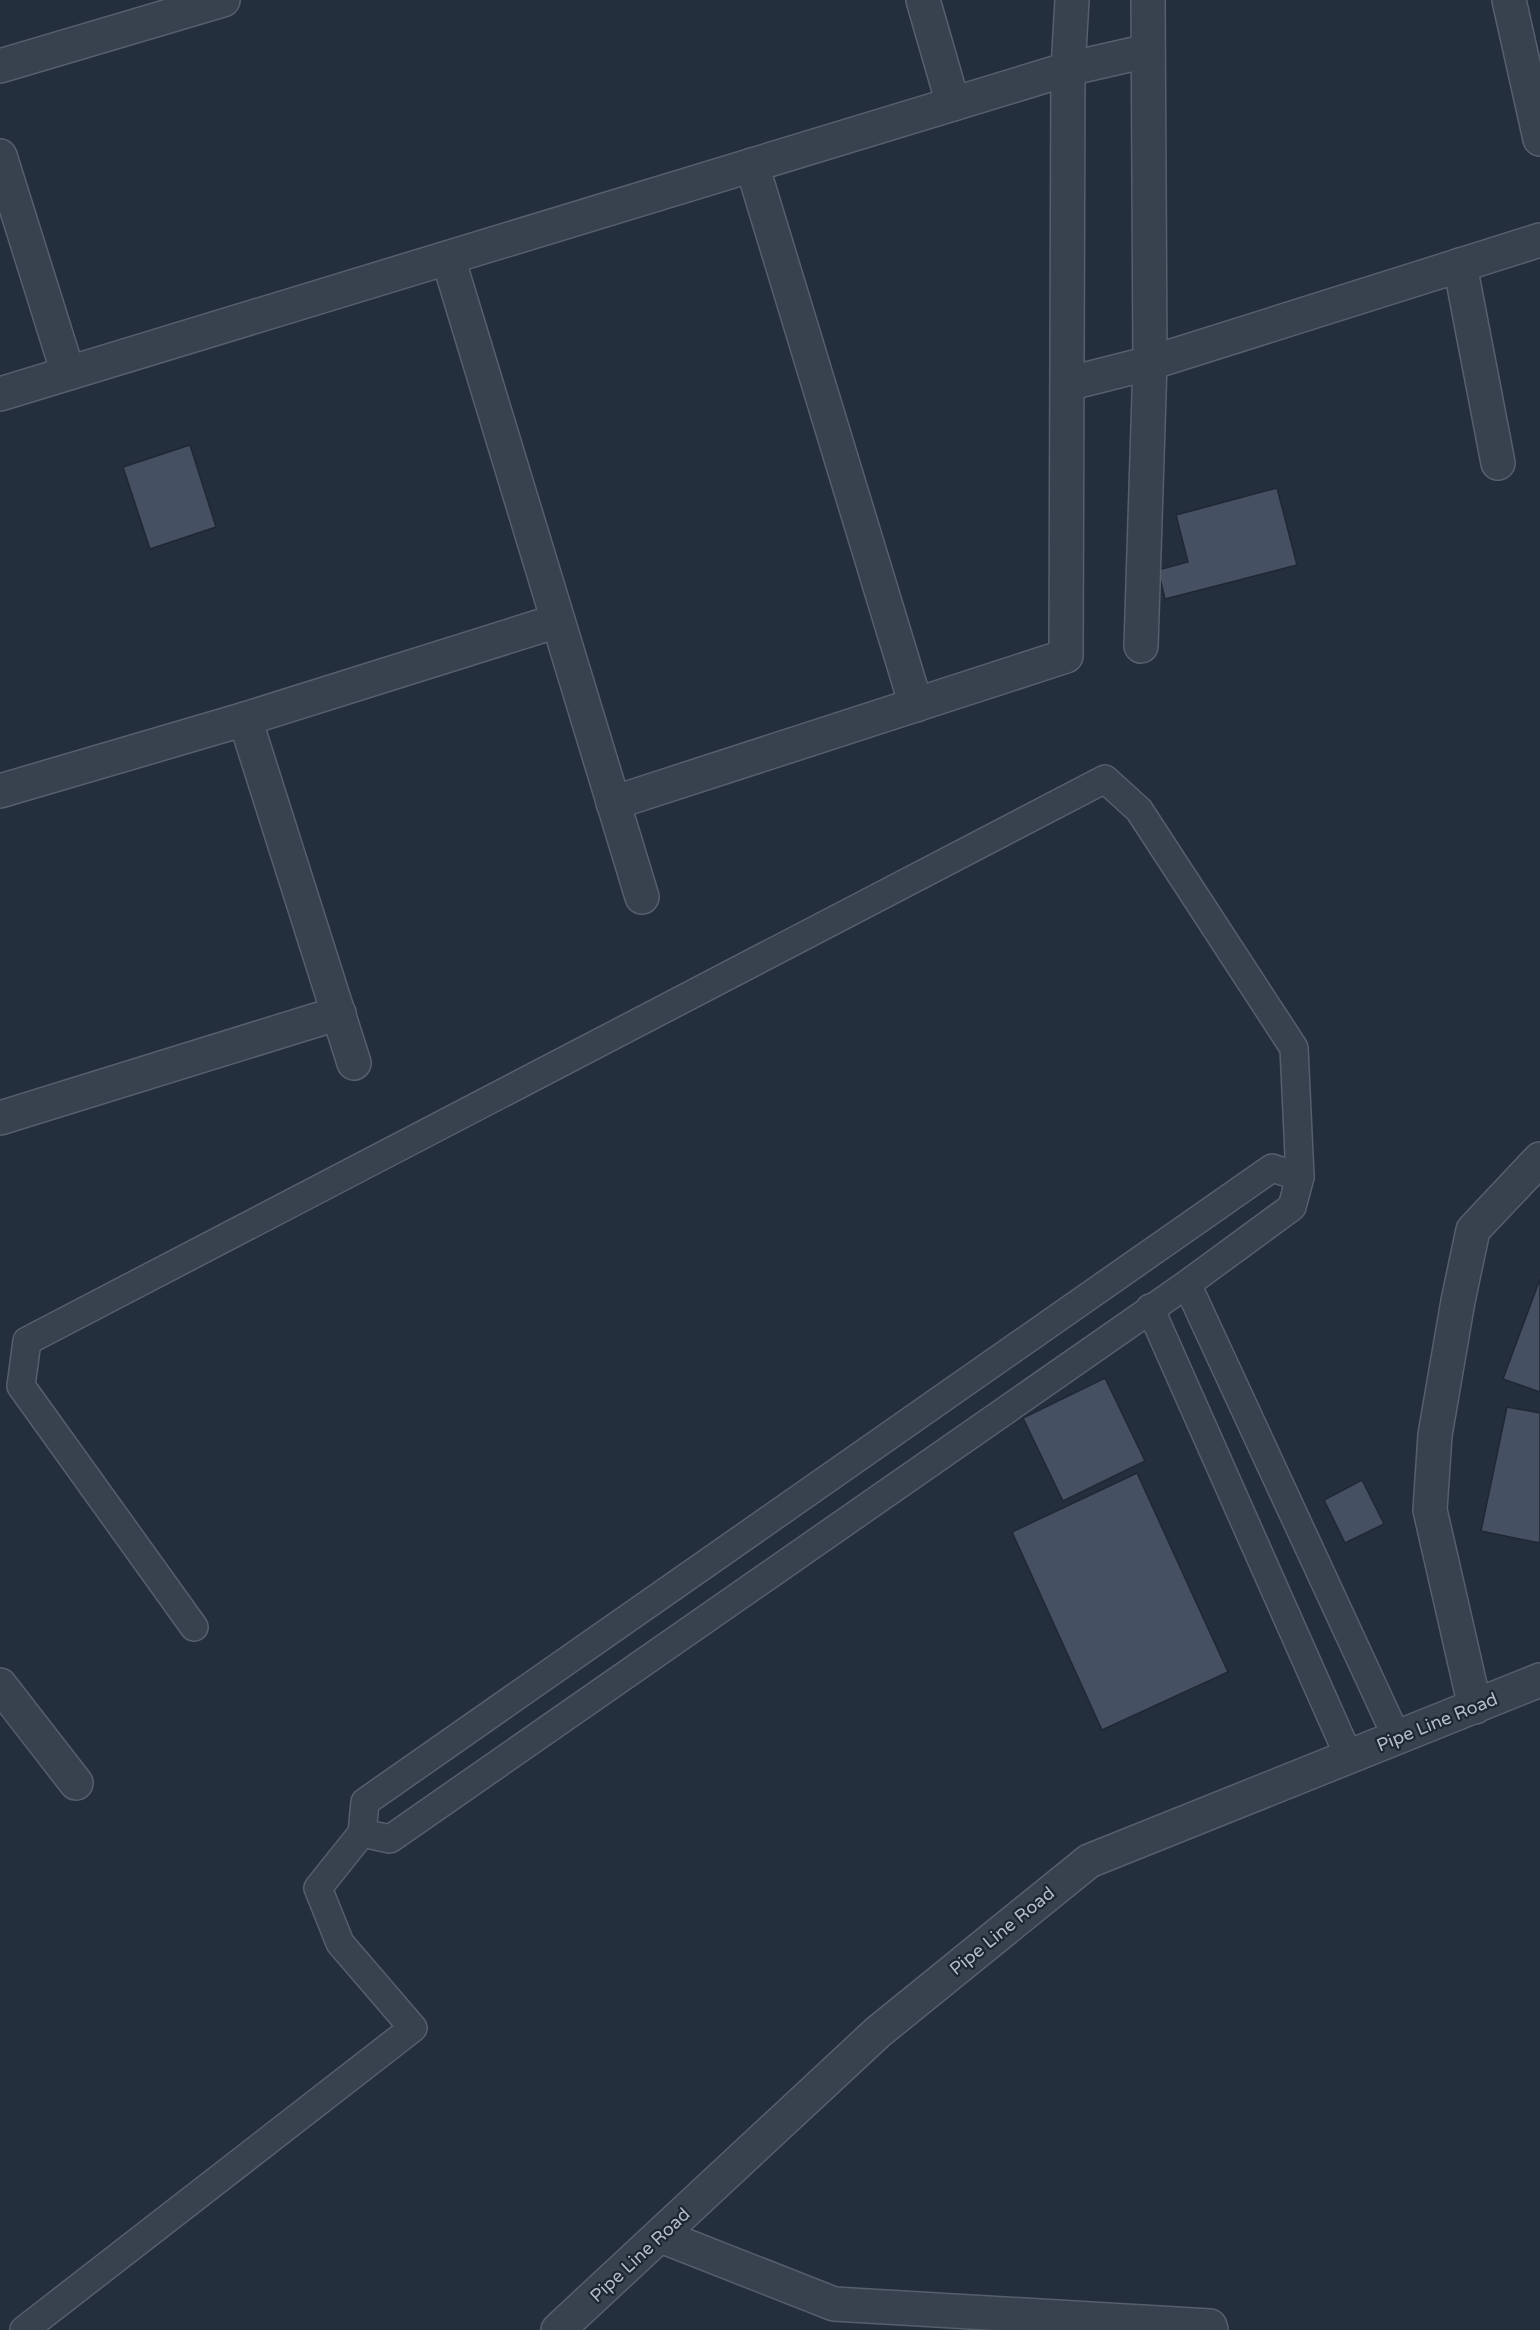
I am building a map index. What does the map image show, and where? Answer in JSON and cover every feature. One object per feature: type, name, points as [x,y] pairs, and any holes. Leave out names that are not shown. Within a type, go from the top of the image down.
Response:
[{"type":"street","points":[[0,66],[223,0]]},
{"type":"street","points":[[923,0],[953,104]]},
{"type":"street","points":[[613,803],[1066,656],[1068,69],[1072,0]]},
{"type":"street","points":[[1141,646],[1150,363],[1148,0]]},
{"type":"street","points":[[1509,0],[1540,139]]},
{"type":"street","points":[[0,394],[1068,69],[1147,51]]},
{"type":"street","points":[[0,156],[68,373]]},
{"type":"street","points":[[752,165],[916,705]]},
{"type":"street","points":[[1067,384],[1150,363],[1540,240]]},
{"type":"street","points":[[448,258],[642,897]]},
{"type":"street","points":[[1460,265],[1498,462]]},
{"type":"street","points":[[0,791],[245,719],[557,621]]},
{"type":"street","points":[[245,719],[354,1063]]},
{"type":"street","points":[[0,1118],[339,1013]]},
{"type":"street","points":[[1474,1707],[1430,1510],[1435,1435],[1458,1301],[1473,1230],[1540,1160]]},
{"type":"street","name":"Pipe Line Road","points":[[558,2330],[878,2032],[1089,1861],[1540,1680]]},
{"type":"street","points":[[0,1684],[76,1783]]},
{"type":"street","points":[[661,2236],[834,2304],[1210,2326],[1211,2330]]},
{"type":"lane","points":[[194,1627],[21,1386],[27,1341],[1105,779],[1139,810],[1294,1048],[1300,1177],[1292,1207],[1186,1284],[390,1839],[362,1833]]},
{"type":"lane","points":[[24,2330],[414,2028],[340,1942],[318,1888],[362,1833],[365,1802],[1272,1168],[1300,1177]]},
{"type":"lane","points":[[1186,1284],[1397,1738]]},
{"type":"lane","points":[[1150,1308],[1349,1757]]},
{"type":"building","points":[[190,445],[216,527],[150,549],[123,467]]},
{"type":"building","points":[[1277,488],[1297,565],[1165,599],[1158,570],[1188,562],[1176,515]]},
{"type":"building","points":[[1540,1279],[1540,1392],[1503,1379]]},
{"type":"building","points":[[1105,1378],[1145,1461],[1063,1501],[1023,1418]]},
{"type":"building","points":[[1507,1407],[1540,1413],[1540,1543],[1481,1531]]},
{"type":"building","points":[[1137,1473],[1228,1672],[1102,1730],[1012,1532]]},
{"type":"building","points":[[1362,1480],[1384,1524],[1345,1543],[1324,1500]]}]
